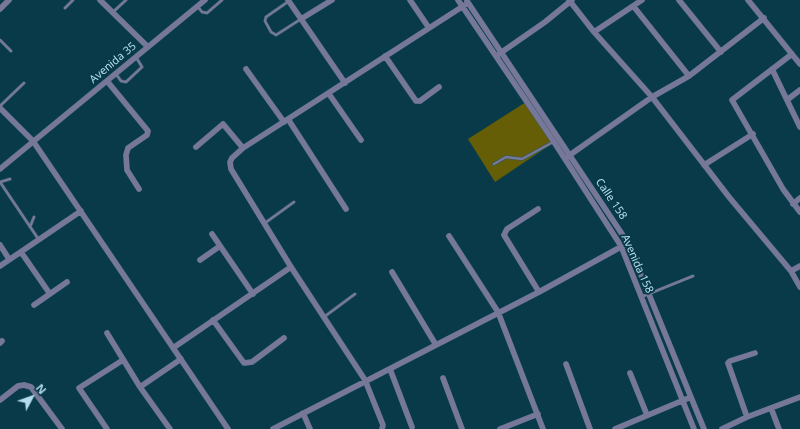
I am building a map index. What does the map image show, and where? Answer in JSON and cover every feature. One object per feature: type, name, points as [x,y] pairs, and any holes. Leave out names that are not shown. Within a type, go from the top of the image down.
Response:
[{"type":"street","points":[[0,10],[9,0]]},
{"type":"street","points":[[100,0],[148,47]]},
{"type":"street","name":"Avenida 35","points":[[0,169],[205,0]]},
{"type":"street","points":[[302,19],[332,0]]},
{"type":"street","points":[[410,0],[429,28]]},
{"type":"street","name":"Avenida 158","points":[[458,0],[554,142],[567,157],[621,246],[694,429]]},
{"type":"street","points":[[496,57],[545,22],[570,0],[594,32],[652,98],[704,165],[791,271],[800,287]]},
{"type":"street","points":[[594,32],[634,7],[642,0]]},
{"type":"street","points":[[679,0],[721,52]]},
{"type":"street","points":[[748,0],[800,64]]},
{"type":"street","points":[[289,1],[345,83]]},
{"type":"street","points":[[382,429],[383,425],[365,380],[290,267],[231,169],[232,158],[243,148],[329,94],[462,6],[467,1]]},
{"type":"street","name":"Calle 158","points":[[467,1],[567,157],[628,243],[704,429]]},
{"type":"street","points":[[634,7],[689,76]]},
{"type":"street","points":[[567,157],[652,98],[689,76],[764,18]]},
{"type":"street","points":[[792,54],[732,100],[753,134],[783,189],[800,212]]},
{"type":"street","points":[[385,56],[416,101],[420,100],[439,87]]},
{"type":"street","points":[[246,68],[286,121],[346,209]]},
{"type":"street","points":[[772,69],[800,127]]},
{"type":"street","points":[[107,80],[148,131],[147,135],[128,148],[126,155],[127,170],[139,189]]},
{"type":"street","points":[[787,100],[800,90]]},
{"type":"street","points":[[329,94],[361,140]]},
{"type":"street","points":[[0,107],[33,141],[228,429]]},
{"type":"street","points":[[196,147],[223,124],[243,148]]},
{"type":"street","points":[[704,165],[753,134]]},
{"type":"street","points":[[793,204],[800,198]]},
{"type":"street","points":[[538,209],[506,229],[504,235],[539,292]]},
{"type":"street","points":[[0,266],[81,211]]},
{"type":"street","points":[[212,234],[253,294]]},
{"type":"street","points":[[449,236],[498,312],[543,429]]},
{"type":"street","points":[[273,429],[365,380],[539,292],[628,243]]},
{"type":"street","points":[[0,245],[9,259]]},
{"type":"street","points":[[200,260],[220,246]]},
{"type":"street","points":[[21,252],[50,294]]},
{"type":"street","points":[[791,271],[800,266]]},
{"type":"street","points":[[173,348],[290,267]]},
{"type":"street","points":[[392,272],[436,345]]},
{"type":"street","points":[[34,305],[67,282]]},
{"type":"street","points":[[213,320],[244,363],[252,362],[284,338]]},
{"type":"street","points":[[107,334],[140,387],[170,429]]},
{"type":"street","points":[[747,417],[728,363],[755,353]]},
{"type":"street","points":[[140,387],[180,359]]},
{"type":"street","points":[[107,429],[79,388],[123,360]]},
{"type":"street","points":[[566,364],[590,429]]},
{"type":"street","points":[[390,368],[412,427]]},
{"type":"street","points":[[630,373],[647,416]]},
{"type":"street","points":[[443,378],[462,429]]},
{"type":"street","points":[[0,400],[18,386],[24,385],[31,388],[62,429]]},
{"type":"street","points":[[618,428],[691,397]]},
{"type":"street","points":[[722,429],[747,417],[800,397]]},
{"type":"street","points":[[770,408],[779,429]]},
{"type":"street","points":[[303,413],[310,429]]},
{"type":"street","points":[[500,429],[538,414]]},
{"type":"lane","points":[[65,8],[73,0]]},
{"type":"lane","points":[[112,12],[126,0]]},
{"type":"lane","points":[[197,6],[202,12],[207,13],[222,0]]},
{"type":"lane","points":[[289,1],[266,17],[265,21],[271,32],[276,35],[302,19]]},
{"type":"lane","points":[[0,40],[11,51]]},
{"type":"lane","points":[[116,74],[121,81],[126,82],[142,67],[136,56]]},
{"type":"lane","points":[[0,107],[24,83]]},
{"type":"lane","points":[[494,164],[504,157],[522,159],[554,142]]},
{"type":"lane","points":[[10,179],[0,182],[39,240]]},
{"type":"lane","points":[[264,224],[294,202]]},
{"type":"lane","points":[[30,227],[34,217]]},
{"type":"lane","points":[[641,297],[693,276]]},
{"type":"lane","points":[[324,317],[355,294]]},
{"type":"shaded area","points":[[526,102],[553,143],[495,182],[468,139]]}]
